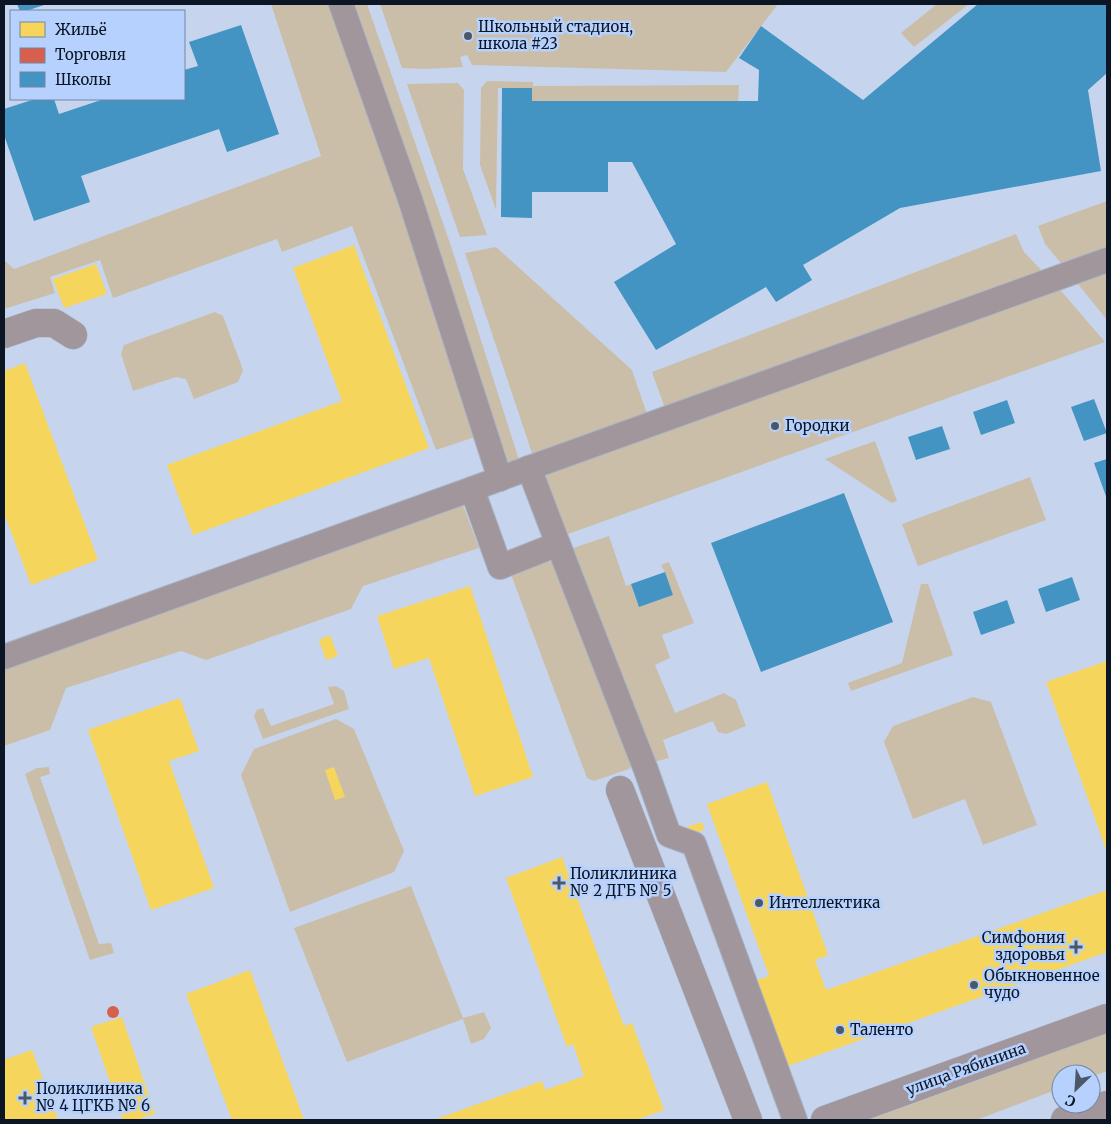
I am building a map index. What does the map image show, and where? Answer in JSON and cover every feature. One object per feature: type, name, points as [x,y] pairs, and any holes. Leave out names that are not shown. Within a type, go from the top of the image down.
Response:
[{"type":"street","points":[[341,4],[410,199],[500,479]]},
{"type":"street","points":[[4,657],[1107,260]]},
{"type":"street","points":[[4,334],[36,323],[54,323],[73,335]]},
{"type":"street","points":[[529,468],[646,770],[669,835],[694,844],[795,1120]]},
{"type":"street","points":[[472,489],[500,567],[558,544]]},
{"type":"street","points":[[620,790],[748,1120]]},
{"type":"street","name":"улица Рябинина","points":[[825,1120],[1107,1018]]},
{"type":"street","points":[[1065,1120],[1107,1105]]},
{"type":"shaded area","points":[[271,4],[332,4],[481,435],[436,450],[352,226],[282,252],[277,239],[113,298],[100,260],[50,277],[55,293],[4,309],[4,260],[14,269],[321,156]]},
{"type":"shaded area","points":[[348,4],[367,4],[453,252],[520,463],[504,468]]},
{"type":"shaded area","points":[[380,4],[778,4],[726,72],[472,65],[467,55],[460,57],[463,67],[402,68]]},
{"type":"shaded area","points":[[937,4],[969,4],[914,47],[901,33]]},
{"type":"shaded area","points":[[487,81],[533,82],[533,86],[739,85],[738,105],[528,105],[524,88],[498,88],[496,210],[480,165],[481,88]]},
{"type":"shaded area","points":[[458,83],[464,90],[463,169],[487,235],[460,237],[407,84]]},
{"type":"shaded area","points":[[1107,201],[1107,253],[1065,268],[1045,244],[1038,226]]},
{"type":"shaded area","points":[[1016,234],[1024,252],[1045,274],[666,411],[652,372]]},
{"type":"shaded area","points":[[496,247],[632,370],[648,417],[534,459],[465,253]]},
{"type":"shaded area","points":[[1107,267],[1107,320],[1074,279]]},
{"type":"shaded area","points":[[1056,285],[1105,342],[565,535],[540,473]]},
{"type":"shaded area","points":[[215,312],[223,316],[243,370],[238,382],[194,399],[186,379],[176,377],[133,391],[121,354],[124,345]]},
{"type":"shaded area","points":[[875,441],[897,501],[892,503],[825,459]]},
{"type":"shaded area","points":[[1030,477],[1046,520],[918,566],[902,524]]},
{"type":"shaded area","points":[[461,500],[479,548],[363,586],[351,609],[206,660],[181,651],[66,688],[50,730],[4,746],[4,664]]},
{"type":"shaded area","points":[[609,536],[626,586],[631,584],[639,607],[673,595],[661,565],[669,562],[694,623],[662,635],[670,658],[655,665],[675,713],[724,693],[736,700],[746,726],[726,734],[718,732],[713,721],[663,740],[669,758],[657,761],[651,759],[570,549]]},
{"type":"shaded area","points":[[552,554],[634,762],[629,769],[594,781],[587,778],[509,569]]},
{"type":"shaded area","points":[[921,584],[928,584],[953,655],[851,691],[848,683],[902,663]]},
{"type":"shaded area","points":[[336,686],[344,691],[349,709],[263,739],[254,716],[257,710],[263,708],[271,726],[334,704],[328,687]]},
{"type":"shaded area","points":[[973,697],[991,702],[1037,825],[983,845],[965,799],[913,819],[884,742],[893,726]]},
{"type":"shaded area","points":[[336,719],[354,729],[404,851],[394,872],[290,912],[241,775],[254,749]]},
{"type":"shaded area","points":[[49,767],[50,774],[40,777],[99,944],[111,943],[114,953],[90,960],[25,774],[37,768]]},
{"type":"shaded area","points":[[411,886],[463,1018],[484,1012],[491,1028],[484,1039],[471,1044],[463,1019],[347,1062],[294,928]]},
{"type":"shaded area","points":[[1107,1033],[1107,1071],[1101,1073],[1101,1064],[1051,1064],[1051,1092],[976,1120],[868,1120]]},
{"type":"building: Жильё","points":[[354,245],[429,448],[193,535],[167,465],[342,401],[293,268]]},
{"type":"building: Жильё","points":[[96,264],[107,294],[64,308],[53,279]]},
{"type":"building: Жильё","points":[[25,363],[98,560],[31,585],[4,513],[4,371]]},
{"type":"building: Жильё","points":[[470,586],[533,777],[475,796],[429,658],[394,669],[377,616]]},
{"type":"building: Жильё","points":[[330,635],[338,656],[326,660],[319,640]]},
{"type":"building: Жильё","points":[[1107,661],[1107,852],[1046,682]]},
{"type":"building: Жильё","points":[[180,698],[199,751],[169,761],[214,888],[151,910],[88,730]]},
{"type":"building: Жильё","points":[[334,767],[345,797],[335,800],[325,770]]},
{"type":"building: Жильё","points":[[767,782],[828,955],[815,960],[826,990],[1107,890],[1107,952],[785,1067],[754,981],[769,976],[707,804]]},
{"type":"building: Жильё","points":[[702,822],[704,830],[689,835],[686,827]]},
{"type":"building: Жильё","points":[[562,857],[624,1026],[632,1023],[664,1110],[636,1120],[433,1120],[542,1081],[545,1090],[584,1076],[573,1044],[567,1047],[506,878]]},
{"type":"building: Жильё","points":[[250,970],[304,1120],[232,1120],[186,994]]},
{"type":"building: Жильё","points":[[122,1017],[155,1114],[135,1120],[123,1120],[91,1027]]},
{"type":"building: Жильё","points":[[32,1050],[58,1120],[4,1120],[4,1060]]},
{"type":"building: Торговля","points":[[111,1006],[115,1006],[119,1012],[115,1018],[111,1018],[107,1014],[107,1010]]},
{"type":"building: Школы","points":[[17,4],[47,4],[29,10],[20,10]]},
{"type":"building: Школы","points":[[978,4],[1107,4],[1107,73],[1088,90],[1101,171],[900,208],[803,265],[812,280],[776,302],[766,287],[656,350],[614,282],[676,244],[632,162],[608,162],[608,192],[532,192],[532,218],[501,217],[502,88],[532,88],[532,101],[758,101],[759,70],[739,58],[761,26],[863,100]]},
{"type":"building: Школы","points":[[241,25],[279,134],[227,152],[219,129],[81,176],[90,202],[34,221],[4,135],[4,109],[32,100],[54,100],[59,114],[101,100],[185,100],[185,70],[198,66],[189,42]]},
{"type":"building: Школы","points":[[1094,399],[1107,433],[1084,441],[1071,407]]},
{"type":"building: Школы","points":[[1007,400],[1015,423],[981,435],[973,412]]},
{"type":"building: Школы","points":[[942,426],[950,449],[916,460],[908,437]]},
{"type":"building: Школы","points":[[1107,459],[1107,499],[1094,463]]},
{"type":"building: Школы","points":[[844,493],[893,622],[761,672],[711,543]]},
{"type":"building: Школы","points":[[665,572],[673,595],[639,607],[631,584]]},
{"type":"building: Школы","points":[[1072,577],[1080,600],[1046,612],[1038,589]]},
{"type":"building: Школы","points":[[1007,600],[1015,623],[981,635],[973,612]]},
{"type":"place","name":"Школьный стадион, школа #23","points":[[468,36]]},
{"type":"place","name":"Городки","points":[[775,426]]},
{"type":"place","name":"Поликлиника № 2 ДГБ № 5","points":[[559,883]]},
{"type":"place","name":"Интеллектика","points":[[759,903]]},
{"type":"place","name":"Симфония здоровья","points":[[1076,947]]},
{"type":"place","name":"Обыкновенное чудо","points":[[974,985]]},
{"type":"place","name":"Таленто","points":[[840,1030]]},
{"type":"place","name":"Поликлиника № 4 ЦГКБ № 6","points":[[25,1098]]}]
